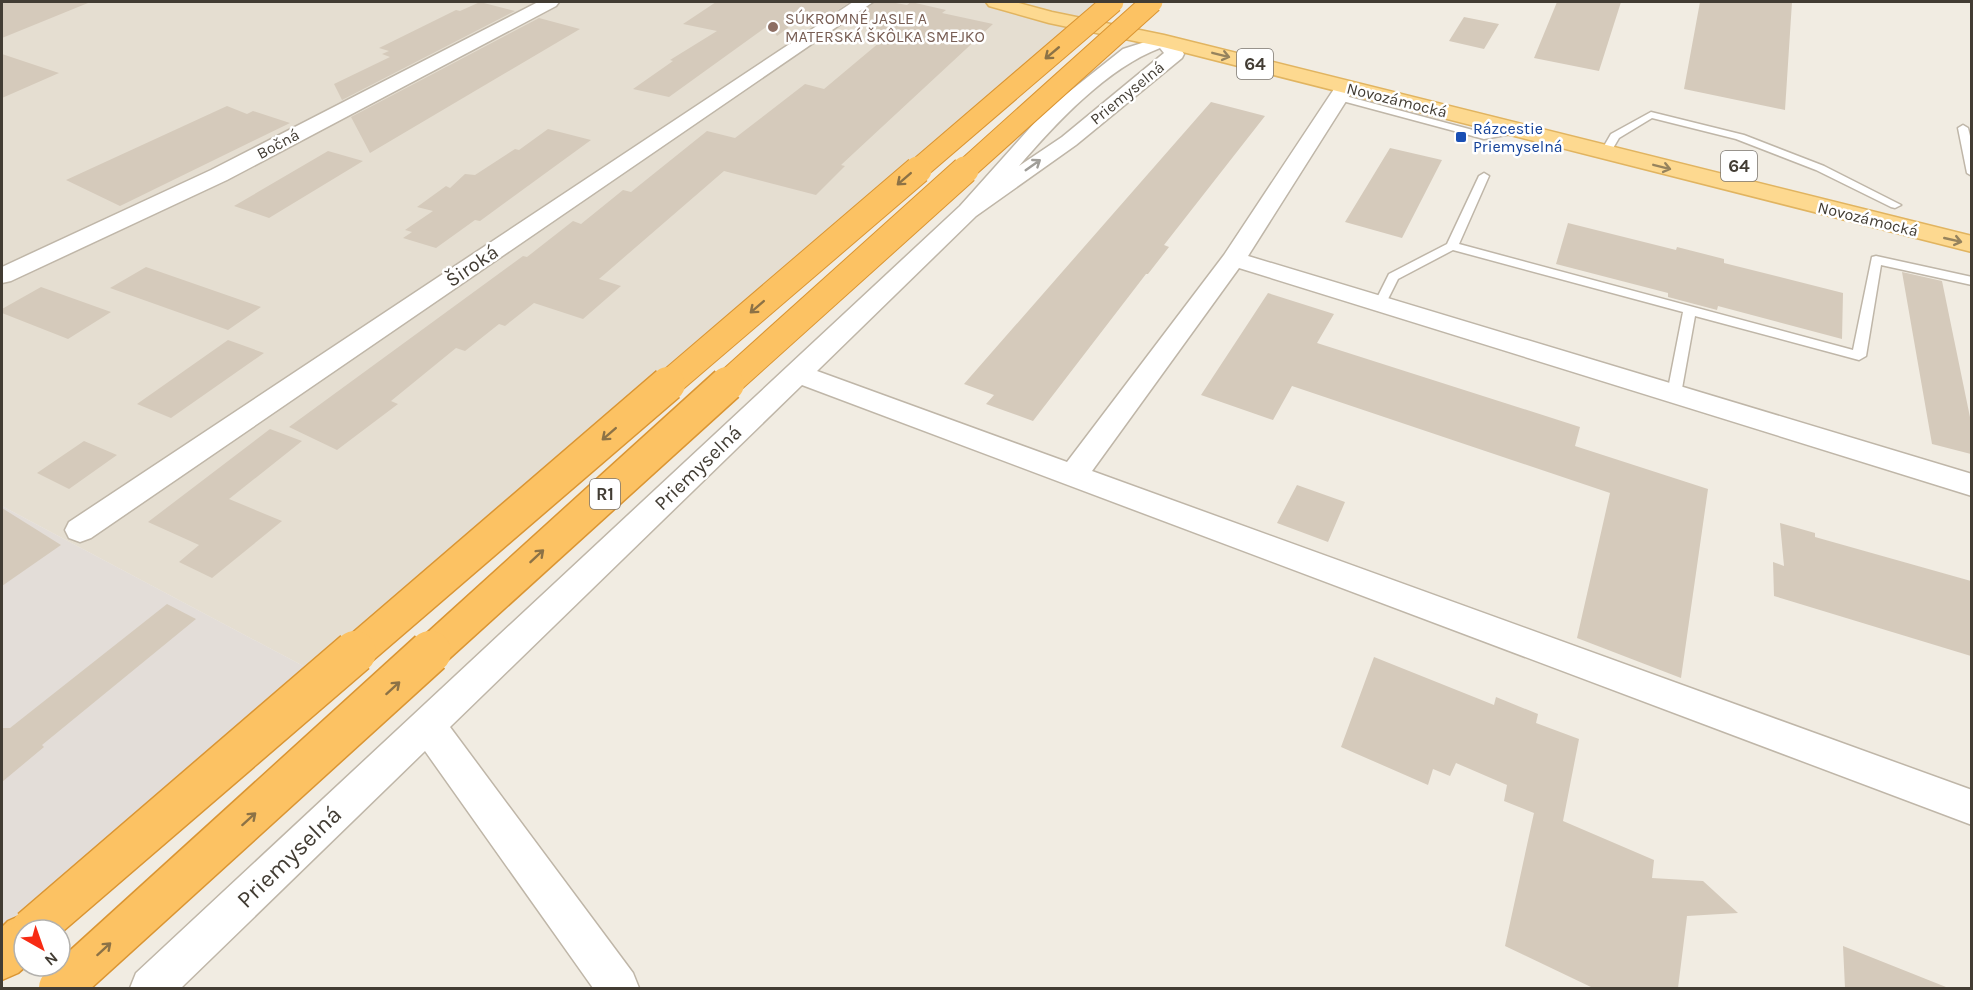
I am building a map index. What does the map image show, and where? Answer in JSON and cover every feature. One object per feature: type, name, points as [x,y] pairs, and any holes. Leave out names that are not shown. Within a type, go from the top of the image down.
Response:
[{"type":"highway","name":"R1","points":[[46,918],[1113,2]]},
{"type":"highway","name":"R1","points":[[60,988],[1152,2]]},
{"type":"main road","name":"Novozámocká","points":[[996,2],[1049,17],[1267,49],[1971,244]]},
{"type":"main road","name":"Novozámocká","points":[[1022,2],[1171,35],[1342,92],[1517,130],[1610,144],[1971,223]]},
{"type":"street","name":"Bočná","points":[[2,276],[219,175],[550,2]]},
{"type":"street","name":"Široká","points":[[80,530],[864,2]]},
{"type":"street","name":"Priemyselná","points":[[151,988],[968,211],[1052,115],[1130,53],[1171,35],[1175,54],[1165,63],[1069,141],[968,211]]},
{"type":"street","points":[[1074,474],[1234,259],[1342,92]]},
{"type":"street","points":[[1234,259],[1971,485]]},
{"type":"street","points":[[797,374],[1074,474],[1971,808]]},
{"type":"street","points":[[427,725],[618,988]]},
{"type":"lane","points":[[1963,128],[1971,173]]},
{"type":"lane","points":[[1380,304],[1393,278],[1452,246],[1484,176]]},
{"type":"lane","points":[[1452,246],[1859,357],[1876,260],[1971,281]]},
{"type":"lane","points":[[1674,394],[1690,310]]},
{"type":"shaded area","points":[[2,2],[1106,2],[324,677],[2,506]]},
{"type":"shaded area","points":[[2,506],[324,677],[45,918],[12,918],[12,946],[2,955]]},
{"type":"building","points":[[2,2],[88,2],[88,3],[2,38]]},
{"type":"building","points":[[480,2],[515,11],[342,100],[334,84],[390,57],[382,54],[389,51],[379,48],[456,10],[460,11]]},
{"type":"building","points":[[716,2],[850,2],[824,19],[805,15],[777,36],[769,25],[669,97],[633,89],[673,61],[670,60],[717,31],[683,24]]},
{"type":"building","points":[[875,2],[907,5],[911,2],[946,10],[942,13],[993,24],[841,165],[845,166],[816,195],[724,171],[599,279],[621,286],[583,319],[534,303],[505,326],[499,324],[465,351],[456,348],[391,401],[398,404],[337,450],[289,427],[523,256],[527,257],[573,221],[581,224],[623,190],[631,192],[707,131],[735,138],[805,84],[824,89],[892,32],[846,23]]},
{"type":"building","points":[[1557,2],[1621,2],[1599,71],[1534,58]]},
{"type":"building","points":[[1700,2],[1792,2],[1785,110],[1684,89]]},
{"type":"building","points":[[1464,17],[1499,24],[1484,49],[1449,41]]},
{"type":"building","points":[[539,18],[580,29],[370,153],[351,117]]},
{"type":"building","points":[[2,54],[59,73],[2,98]]},
{"type":"building","points":[[1211,102],[1265,116],[1164,245],[1169,247],[1033,421],[986,404],[994,395],[964,384]]},
{"type":"building","points":[[227,106],[247,114],[253,111],[290,123],[120,206],[66,180]]},
{"type":"building","points":[[548,129],[591,140],[480,221],[475,220],[436,248],[403,238],[412,232],[405,230],[433,211],[417,207],[446,186],[450,188],[465,174],[475,175],[515,149],[519,150]]},
{"type":"building","points":[[1390,148],[1442,160],[1402,238],[1345,222]]},
{"type":"building","points":[[328,151],[363,161],[269,218],[234,206]]},
{"type":"building","points":[[1568,223],[1676,250],[1677,247],[1724,259],[1724,263],[1843,293],[1842,339],[1718,306],[1717,310],[1668,297],[1668,293],[1556,264]]},
{"type":"building","points":[[146,267],[261,307],[228,330],[110,288]]},
{"type":"building","points":[[1902,272],[1942,281],[1971,422],[1971,454],[1932,444]]},
{"type":"building","points":[[41,287],[111,312],[68,339],[2,313],[2,309]]},
{"type":"building","points":[[1268,293],[1334,314],[1317,343],[1580,427],[1575,446],[1708,489],[1681,678],[1577,638],[1610,493],[1292,386],[1273,420],[1201,395]]},
{"type":"building","points":[[228,340],[264,353],[171,418],[137,404]]},
{"type":"building","points":[[270,429],[302,441],[229,499],[282,521],[212,578],[179,562],[199,545],[148,522]]},
{"type":"building","points":[[84,441],[117,455],[69,489],[37,473]]},
{"type":"building","points":[[1297,485],[1345,502],[1328,542],[1277,523]]},
{"type":"building","points":[[2,508],[61,545],[2,586]]},
{"type":"building","points":[[1780,523],[1815,533],[1815,537],[1971,581],[1971,656],[1774,596],[1773,562],[1784,566]]},
{"type":"building","points":[[167,604],[196,619],[42,745],[44,747],[2,782],[2,728],[10,728]]},
{"type":"building","points":[[1374,657],[1494,705],[1496,697],[1538,714],[1536,723],[1579,739],[1563,821],[1654,860],[1652,878],[1703,881],[1738,913],[1687,916],[1678,988],[1593,988],[1505,946],[1534,813],[1504,801],[1507,785],[1456,763],[1450,776],[1433,769],[1428,785],[1341,747]]},
{"type":"building","points":[[1843,946],[1946,987],[1845,988]]},
{"type":"place","name":"SÚKROMNÉ JASLE A MATERSKÁ ŠKÔLKA SMEJKO","points":[[773,27]]},
{"type":"place","name":"Rázcestie Priemyselná","points":[[1461,137]]}]
